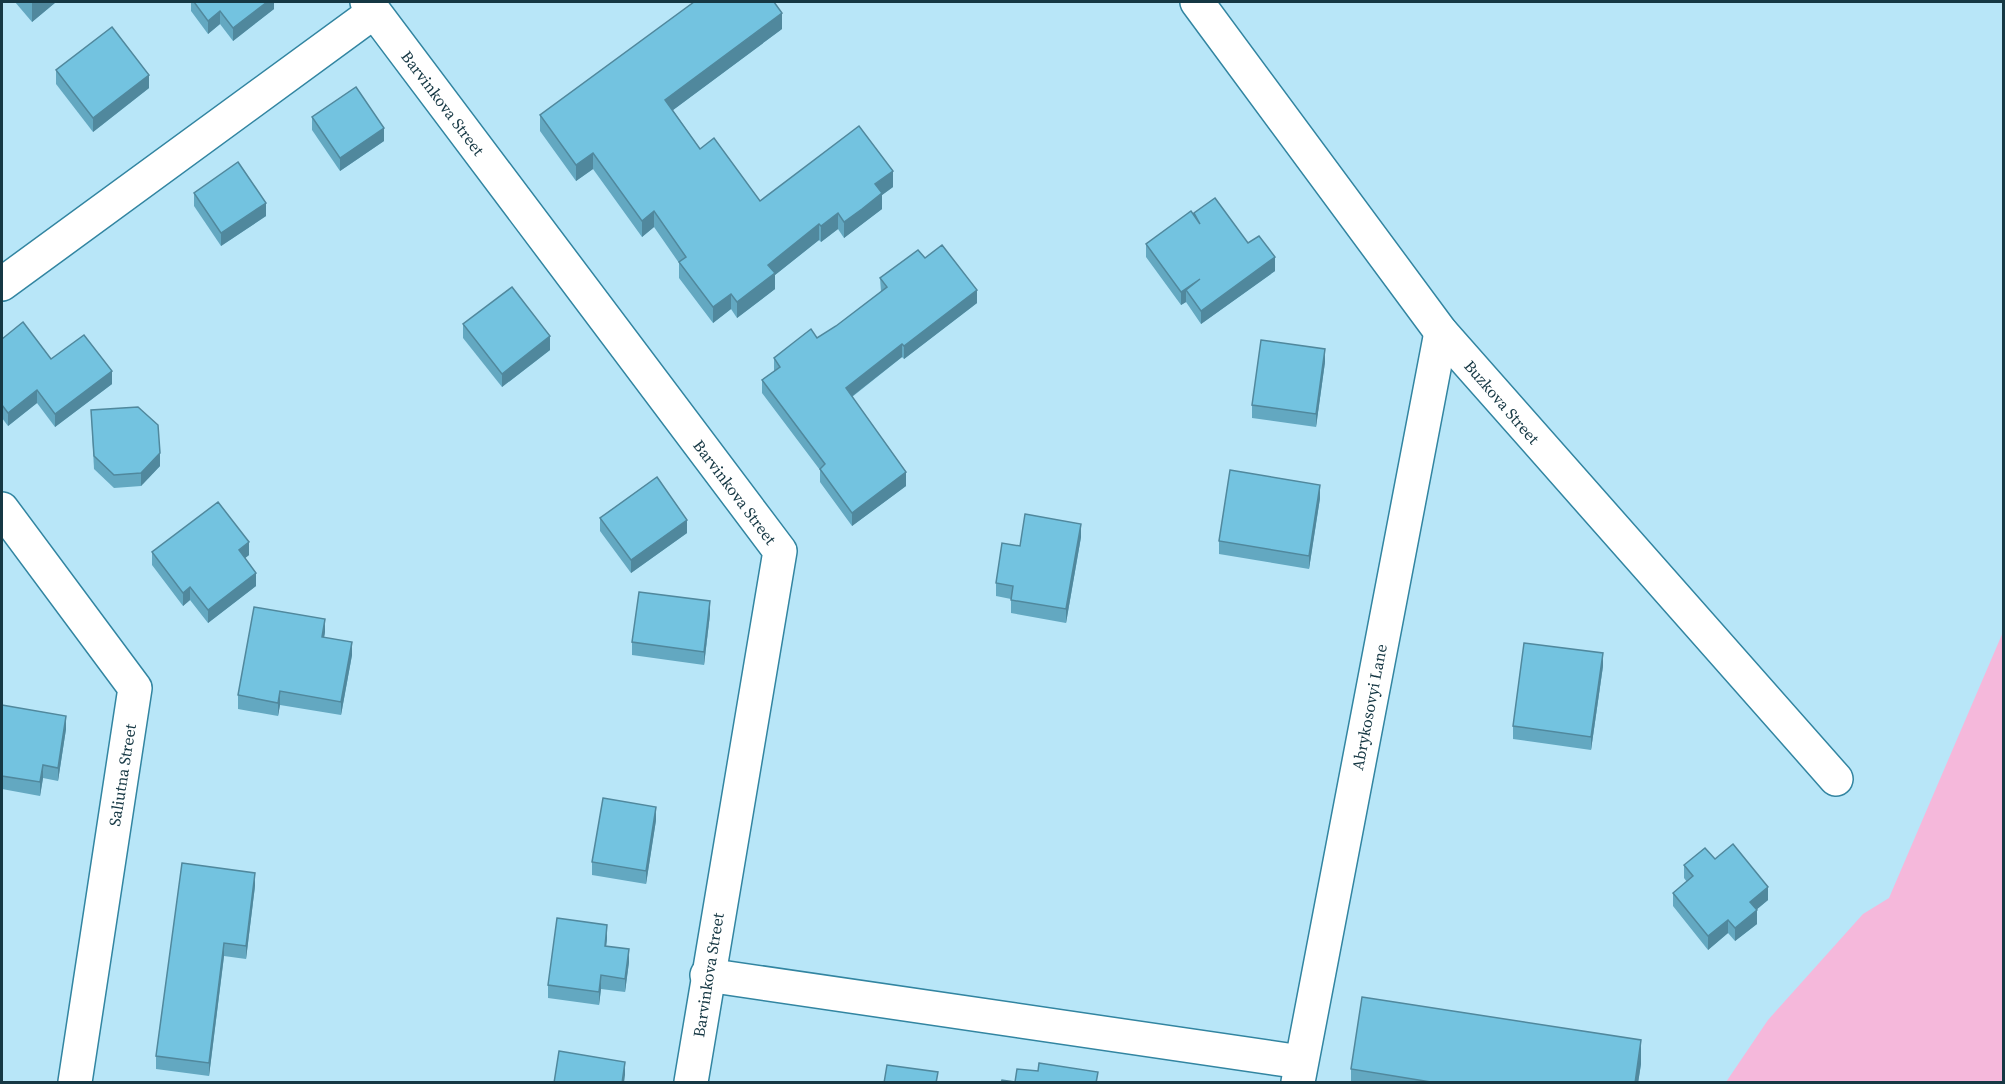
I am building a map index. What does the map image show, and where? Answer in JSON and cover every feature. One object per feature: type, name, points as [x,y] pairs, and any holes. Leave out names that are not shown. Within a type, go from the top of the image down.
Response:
[{"type":"street","name":"Buzkova Street","points":[[1197,2],[1441,332],[1836,779]]},
{"type":"street","points":[[2,284],[370,7]]},
{"type":"street","name":"Barvinkova Street","points":[[370,7],[780,551],[690,1083]]},
{"type":"street","name":"Abrykosovyi Lane","points":[[1300,1072],[1441,332]]},
{"type":"street","name":"Saliutna Street","points":[[2,509],[135,688],[75,1083]]},
{"type":"street","points":[[707,975],[1300,1072]]},
{"type":"shaded area","points":[[2003,632],[2003,1082],[1726,1082],[1768,1020],[1863,914],[1889,898]]},
{"type":"building","points":[[194,2],[267,2],[233,28],[220,11],[208,21]]},
{"type":"building","points":[[694,2],[774,2],[782,13],[665,100],[700,149],[714,138],[760,201],[859,126],[893,171],[875,184],[882,193],[862,209],[844,222],[838,213],[821,226],[819,224],[768,265],[775,273],[737,302],[731,294],[713,307],[679,262],[686,257],[654,211],[642,221],[593,153],[576,165],[540,115]]},
{"type":"building","points":[[112,27],[149,75],[93,118],[56,70]]},
{"type":"building","points":[[356,87],[384,128],[340,158],[312,117]]},
{"type":"building","points":[[238,162],[266,203],[221,233],[194,193]]},
{"type":"building","points":[[1215,198],[1248,243],[1259,236],[1275,257],[1201,311],[1186,290],[1200,279],[1181,292],[1146,244],[1191,211],[1200,224],[1194,213]]},
{"type":"building","points":[[942,245],[977,290],[846,388],[906,472],[852,513],[820,469],[825,464],[762,380],[780,367],[774,358],[811,329],[817,338],[836,326],[887,287],[880,278],[918,250],[925,258]]},
{"type":"building","points":[[512,287],[550,336],[502,374],[463,324]]},
{"type":"building","points":[[23,322],[51,359],[84,335],[112,371],[55,414],[37,390],[8,413],[2,405],[2,339]]},
{"type":"building","points":[[1261,340],[1325,349],[1316,414],[1252,405]]},
{"type":"building","points":[[138,407],[158,425],[160,453],[141,473],[114,475],[94,456],[91,410]]},
{"type":"building","points":[[1230,470],[1320,485],[1309,556],[1219,541]]},
{"type":"building","points":[[657,477],[687,520],[631,560],[600,518]]},
{"type":"building","points":[[218,502],[249,542],[239,550],[256,573],[208,610],[190,587],[183,593],[152,552]]},
{"type":"building","points":[[1025,514],[1081,524],[1066,609],[1011,600],[1013,586],[996,583],[1002,543],[1020,546]]},
{"type":"building","points":[[639,592],[710,601],[704,652],[632,642]]},
{"type":"building","points":[[254,607],[325,619],[322,637],[352,642],[341,702],[280,691],[278,703],[238,695]]},
{"type":"building","points":[[1524,643],[1603,653],[1591,737],[1513,726]]},
{"type":"building","points":[[2,705],[66,716],[58,768],[43,765],[40,782],[2,776]]},
{"type":"building","points":[[603,798],[656,807],[646,871],[592,862]]},
{"type":"building","points":[[1733,844],[1768,887],[1750,902],[1757,910],[1735,928],[1728,920],[1708,936],[1673,893],[1693,876],[1684,865],[1705,848],[1715,859]]},
{"type":"building","points":[[182,863],[255,873],[246,946],[224,943],[209,1063],[156,1056]]},
{"type":"building","points":[[557,918],[607,925],[605,946],[629,949],[625,979],[601,975],[599,992],[548,985]]},
{"type":"building","points":[[1362,997],[1641,1040],[1635,1083],[1437,1083],[1351,1069]]},
{"type":"building","points":[[559,1051],[625,1062],[622,1083],[554,1083]]},
{"type":"building","points":[[1039,1063],[1098,1072],[1096,1083],[1001,1083],[1002,1080],[1015,1082],[1017,1069],[1038,1071]]},
{"type":"building","points":[[887,1065],[938,1072],[936,1083],[884,1083]]}]
